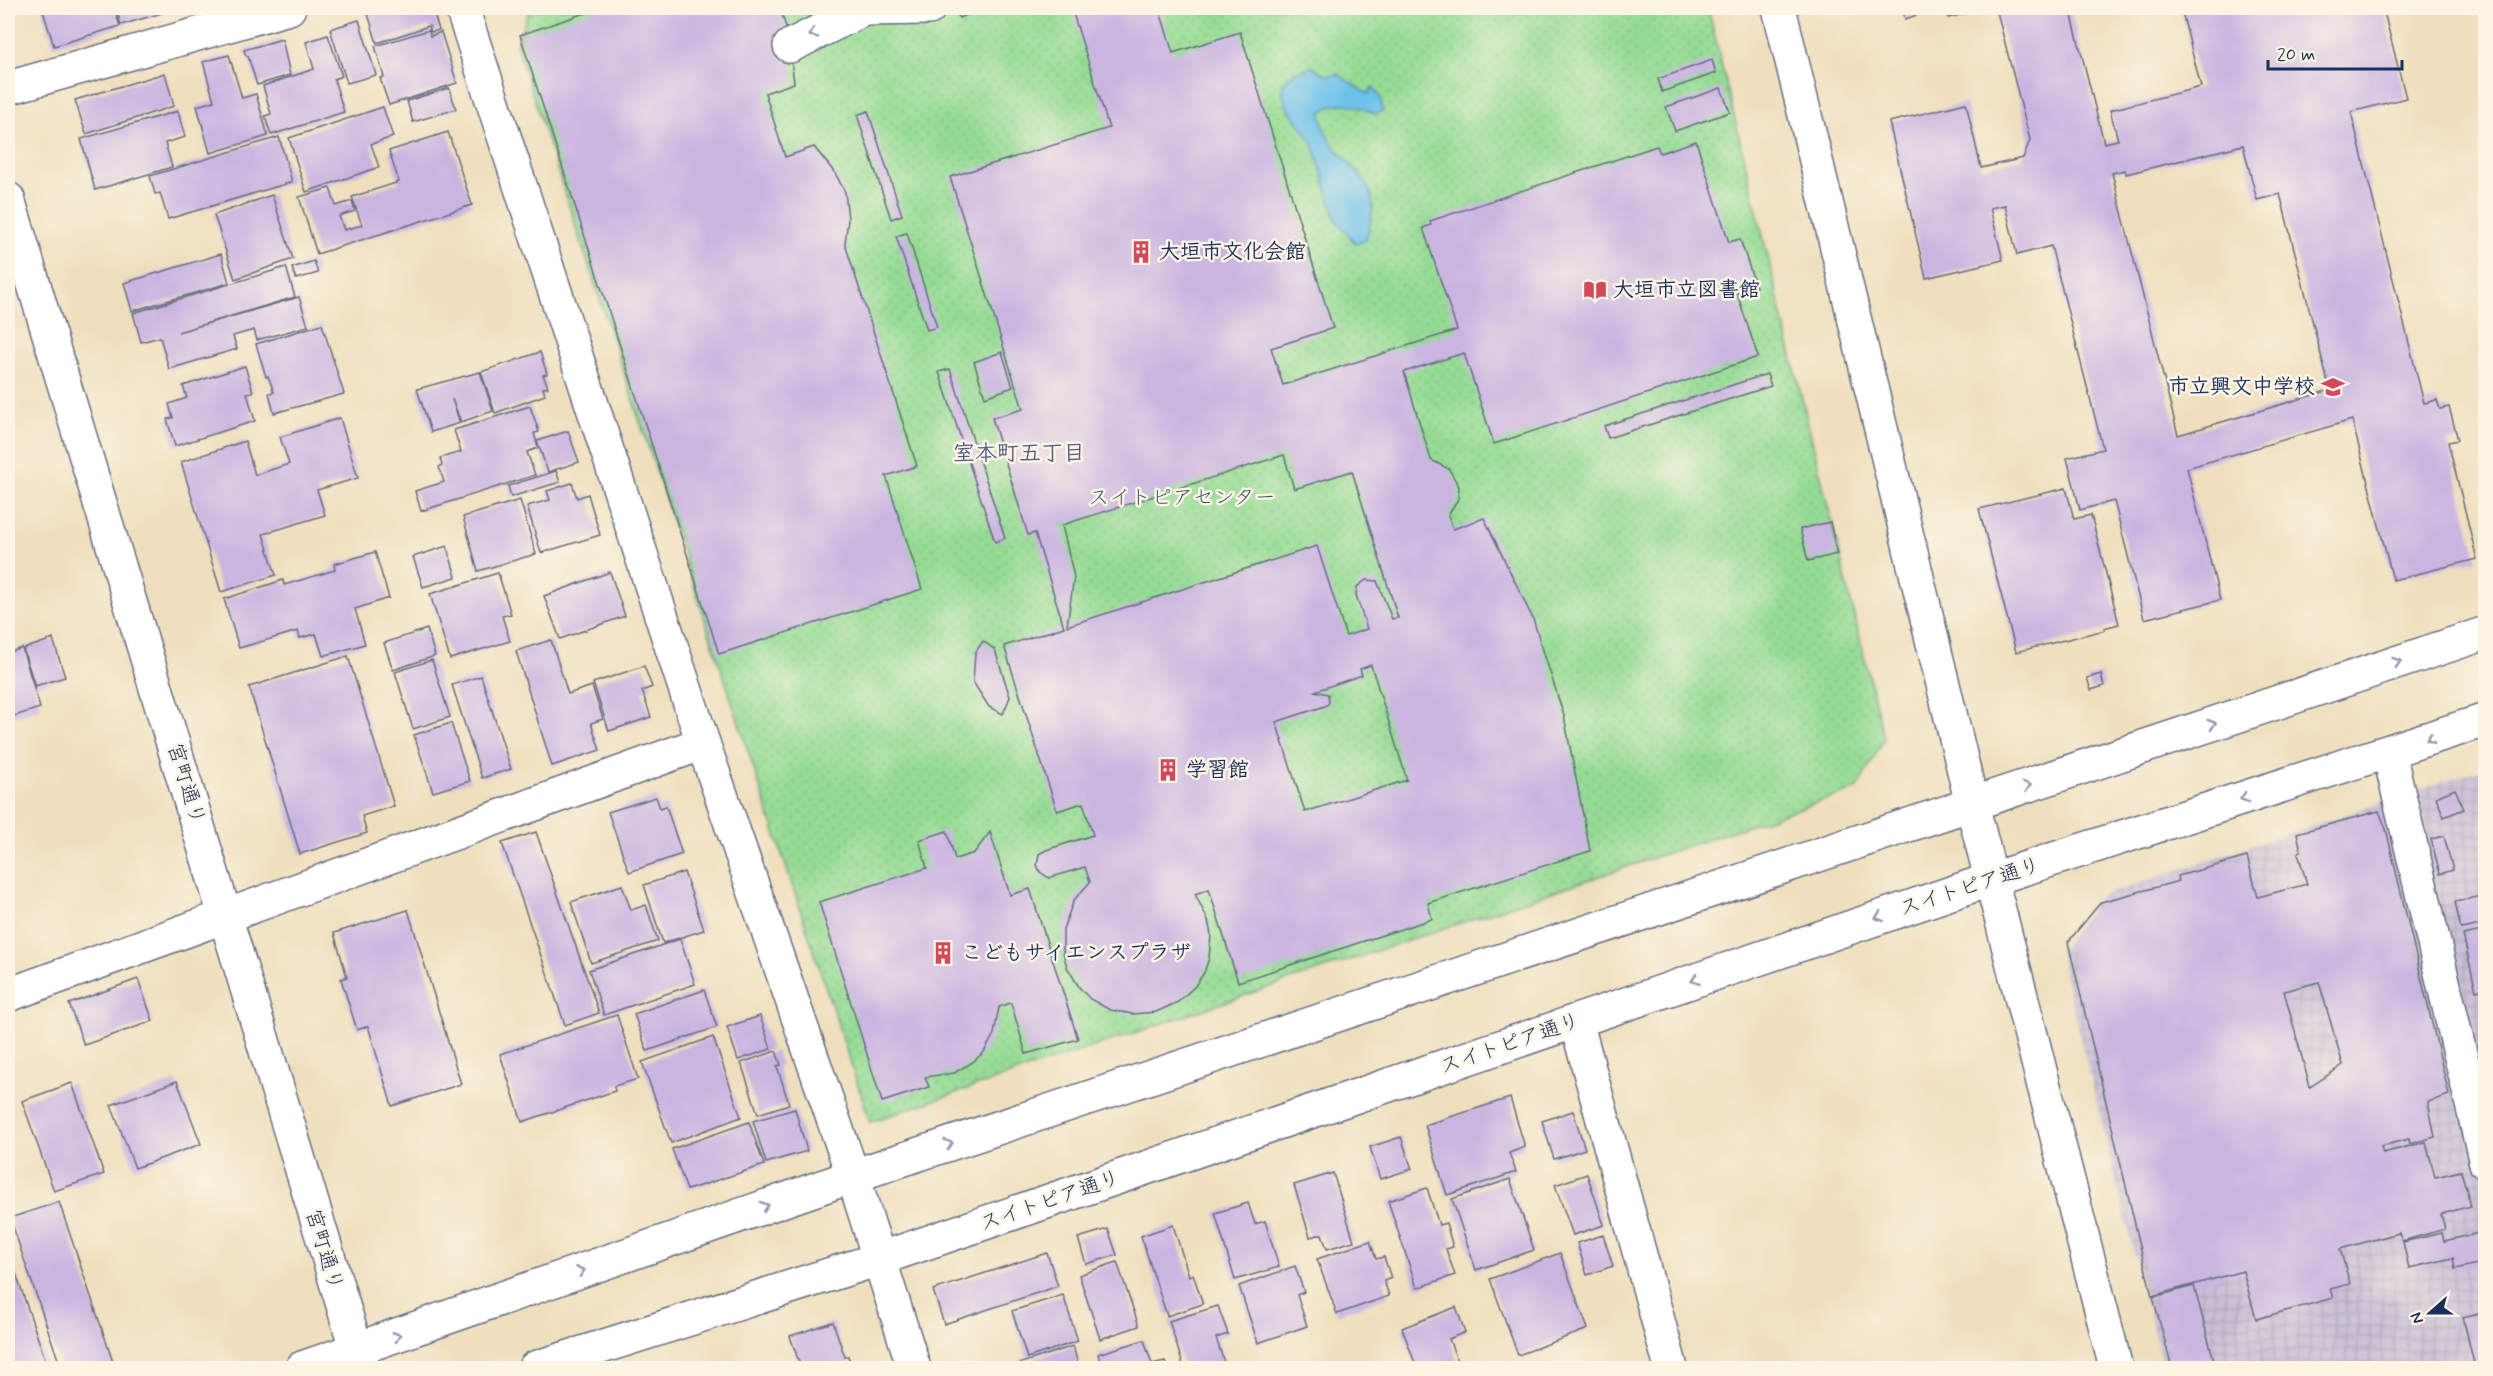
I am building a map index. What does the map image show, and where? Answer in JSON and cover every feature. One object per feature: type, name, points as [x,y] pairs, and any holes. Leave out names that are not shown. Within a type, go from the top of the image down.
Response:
[{"type":"street","points":[[8,88],[289,8]]},
{"type":"street","points":[[462,8],[703,743],[853,1176],[914,1368]]},
{"type":"street","points":[[790,46],[866,8],[929,8]]},
{"type":"street","points":[[1779,8],[1971,804],[2116,1368]]},
{"type":"street","name":"宮町通り","points":[[8,200],[359,1359]]},
{"type":"street","points":[[302,1368],[359,1359],[853,1176],[2486,633]]},
{"type":"street","name":"スイトピア通り","points":[[535,1368],[879,1259],[1992,879],[2486,720]]},
{"type":"street","points":[[8,995],[703,743]]},
{"type":"street","points":[[2389,753],[2486,1163]]},
{"type":"street","points":[[1576,1021],[1661,1366]]},
{"type":"shaded area","points":[[2485,768],[2485,1368],[2163,1368],[2059,952],[2100,896]]},
{"type":"green space","name":"スイトピアセンター","points":[[547,8],[1708,8],[1884,739],[1857,789],[870,1122],[516,44],[528,13]]},
{"type":"water","points":[[1313,67],[1326,75],[1338,74],[1368,94],[1373,87],[1380,96],[1383,111],[1376,114],[1348,104],[1335,105],[1321,112],[1328,137],[1358,173],[1371,194],[1372,211],[1366,240],[1356,244],[1336,220],[1313,143],[1285,104],[1282,85],[1294,72]]},
{"type":"building","points":[[42,8],[114,8],[120,26],[54,46]]},
{"type":"building","points":[[116,8],[172,8],[172,10],[121,25]]},
{"type":"building","points":[[388,8],[432,8],[439,30],[431,32],[429,26],[377,43],[368,14]]},
{"type":"building","points":[[600,8],[780,8],[788,34],[794,83],[765,93],[785,157],[814,147],[835,173],[845,192],[848,219],[845,244],[917,466],[886,476],[922,589],[719,654],[520,35]]},
{"type":"building","points":[[955,8],[985,8],[959,18]]},
{"type":"building","points":[[1090,8],[1159,8],[1173,53],[1240,32],[1333,328],[1271,348],[1283,385],[1457,330],[1423,228],[1431,225],[1430,221],[1657,146],[1660,153],[1696,141],[1729,242],[1740,239],[1756,287],[1737,293],[1758,357],[1494,444],[1464,353],[1404,372],[1431,460],[1449,469],[1459,487],[1458,499],[1448,515],[1453,529],[1484,518],[1533,619],[1564,716],[1590,851],[1428,903],[1432,919],[1238,982],[1209,889],[1195,894],[1208,920],[1211,935],[1209,958],[1204,973],[1195,986],[1178,1002],[1156,1012],[1133,1014],[1110,1010],[1090,999],[1079,987],[1067,967],[1063,952],[1063,929],[1074,900],[1090,882],[1085,867],[1049,878],[1040,872],[1037,865],[1039,854],[1046,850],[1093,835],[1083,803],[1057,811],[1004,646],[1064,627],[1035,533],[1028,535],[992,418],[1023,409],[950,177],[1109,128],[1073,13]],"holes":[[[1284,455],[1294,489],[1352,471],[1398,618],[1392,619],[1377,581],[1366,580],[1357,587],[1356,595],[1367,629],[1346,636],[1317,546],[1067,626],[1074,577],[1062,525]],[[1371,665],[1407,780],[1305,812],[1276,722],[1325,706],[1329,703],[1328,694],[1315,691],[1362,675],[1360,669]]]},
{"type":"building","points":[[1902,8],[1918,8],[1920,14],[1905,19]]},
{"type":"building","points":[[1946,8],[1966,8],[1968,13],[1948,18]]},
{"type":"building","points":[[1996,8],[2070,8],[2104,143],[2118,140],[2110,110],[2201,87],[2181,8],[2383,8],[2406,98],[2351,112],[2424,403],[2437,400],[2440,409],[2449,407],[2458,440],[2448,442],[2477,559],[2393,580],[2352,420],[2187,468],[2220,600],[2144,619],[2114,501],[2080,510],[2067,458],[2103,449],[2051,246],[2017,255],[2005,205],[1990,208],[2003,260],[1926,278],[1889,122],[1966,103],[1981,168],[2023,158],[2030,140]],"holes":[[[2243,145],[2257,200],[2280,194],[2330,390],[2178,435],[2112,173],[2125,170],[2126,174]]]},
{"type":"building","points":[[359,20],[376,75],[347,83],[330,29]]},
{"type":"building","points":[[429,30],[430,36],[441,32],[457,83],[389,105],[380,78],[384,77],[375,46]]},
{"type":"building","points":[[328,35],[342,76],[334,79],[344,112],[271,135],[265,116],[271,114],[263,86],[314,69],[306,42]]},
{"type":"building","points":[[282,39],[290,75],[257,85],[244,50]]},
{"type":"building","points":[[229,55],[242,98],[256,94],[268,136],[210,153],[197,106],[214,101],[203,62]]},
{"type":"building","points":[[1712,60],[1716,73],[1662,92],[1658,79]]},
{"type":"building","points":[[165,73],[174,106],[86,134],[75,100]]},
{"type":"building","points":[[449,88],[456,109],[413,122],[407,101]]},
{"type":"building","points":[[1721,88],[1730,112],[1675,131],[1666,107]]},
{"type":"building","points":[[383,107],[393,137],[371,144],[379,167],[306,192],[289,138]]},
{"type":"building","points":[[178,111],[185,137],[165,143],[172,167],[95,190],[81,139]]},
{"type":"building","points":[[868,111],[902,215],[891,219],[857,115]]},
{"type":"building","points":[[448,132],[472,205],[317,254],[299,197],[330,188],[336,206],[352,201],[355,211],[339,216],[344,230],[362,225],[352,197],[399,182],[389,151]]},
{"type":"building","points":[[279,137],[292,182],[168,219],[160,193],[155,194],[150,176]]},
{"type":"building","points":[[272,195],[293,259],[235,279],[214,215]]},
{"type":"building","points":[[907,233],[937,327],[927,330],[896,236]]},
{"type":"building","points":[[221,254],[229,283],[132,311],[124,283]]},
{"type":"building","points":[[314,261],[318,273],[296,279],[292,268]]},
{"type":"building","points":[[286,267],[295,297],[178,332],[299,297],[308,326],[257,340],[254,330],[233,336],[237,349],[169,369],[160,337],[141,342],[133,313]]},
{"type":"building","points":[[322,324],[344,394],[274,413],[269,393],[274,392],[268,376],[266,377],[256,344]]},
{"type":"building","points":[[540,352],[547,374],[543,375],[548,387],[543,388],[545,395],[495,413],[481,372]]},
{"type":"building","points":[[1002,352],[1013,387],[985,397],[974,362]]},
{"type":"building","points":[[245,366],[253,392],[247,393],[255,421],[175,446],[167,419],[173,418],[169,404],[187,398],[183,386]]},
{"type":"building","points":[[950,369],[1005,538],[995,542],[939,372]]},
{"type":"building","points":[[480,372],[493,411],[461,422],[452,399],[460,423],[431,432],[417,389]]},
{"type":"building","points":[[1767,374],[1771,386],[1608,438],[1604,426]]},
{"type":"building","points":[[530,406],[539,432],[534,433],[538,448],[527,452],[535,475],[421,511],[415,491],[444,482],[439,467],[442,465],[440,458],[461,452],[454,430]]},
{"type":"building","points":[[340,418],[358,478],[317,490],[325,515],[263,534],[276,575],[221,592],[181,462],[245,441],[255,475],[289,464],[280,437]]},
{"type":"building","points":[[568,431],[579,462],[548,472],[537,441]]},
{"type":"building","points":[[556,471],[560,482],[511,497],[508,486]]},
{"type":"building","points":[[572,483],[577,498],[588,494],[600,535],[541,553],[527,506],[550,500],[547,491]]},
{"type":"building","points":[[2066,488],[2074,519],[2091,515],[2119,624],[2104,628],[2105,630],[2016,652],[1979,509]]},
{"type":"building","points":[[520,500],[536,554],[478,571],[463,517]]},
{"type":"building","points":[[1830,522],[1837,554],[1808,561],[1800,529]]},
{"type":"building","points":[[447,546],[456,577],[423,587],[413,557]]},
{"type":"building","points":[[375,552],[389,598],[355,609],[365,644],[323,656],[316,634],[300,638],[298,631],[239,648],[224,599],[283,580],[284,585],[335,570],[334,564]]},
{"type":"building","points":[[610,572],[625,616],[560,639],[544,596]]},
{"type":"building","points":[[498,573],[511,614],[502,616],[510,641],[450,659],[430,594]]},
{"type":"building","points":[[427,629],[435,656],[393,670],[384,643]]},
{"type":"building","points":[[53,639],[65,677],[35,686],[23,649]]},
{"type":"building","points":[[551,640],[568,694],[592,686],[603,719],[591,723],[600,750],[552,766],[516,651]]},
{"type":"building","points":[[983,641],[995,650],[1010,697],[1003,714],[989,707],[973,682],[975,653]]},
{"type":"building","points":[[22,648],[40,708],[8,718],[8,653]]},
{"type":"building","points":[[348,656],[394,806],[362,816],[367,833],[300,854],[249,687]]},
{"type":"building","points":[[432,660],[450,717],[413,729],[395,672]]},
{"type":"building","points":[[644,666],[652,687],[642,691],[651,717],[609,731],[593,683]]},
{"type":"building","points":[[2101,674],[2104,686],[2091,690],[2087,678]]},
{"type":"building","points":[[481,676],[511,769],[482,778],[452,685]]},
{"type":"building","points":[[451,723],[470,781],[433,792],[414,735]]},
{"type":"building","points":[[2455,789],[2464,809],[2444,817],[2436,797]]},
{"type":"building","points":[[656,797],[660,808],[666,806],[682,854],[629,872],[608,812]]},
{"type":"building","points":[[2379,811],[2386,829],[2449,1095],[2428,1102],[2435,1137],[2410,1144],[2409,1139],[2381,1146],[2383,1153],[2426,1142],[2435,1177],[2461,1171],[2471,1206],[2441,1214],[2445,1229],[2402,1241],[2399,1233],[2340,1249],[2350,1284],[2330,1289],[2333,1298],[2256,1319],[2243,1271],[2152,1296],[2068,942],[2101,902],[2179,881],[2178,876],[2247,857],[2258,897],[2307,884],[2298,853],[2301,851],[2297,833]],"holes":[[[2319,982],[2343,1065],[2310,1087],[2284,991]]]},
{"type":"building","name":"こどもサイエンスプラザ","points":[[947,831],[955,859],[974,853],[990,832],[1010,895],[1030,889],[1078,1039],[1026,1054],[1011,1003],[999,1007],[994,1034],[984,1052],[973,1062],[954,1073],[925,1077],[929,1087],[882,1102],[819,902],[927,868],[919,840]]},
{"type":"building","points":[[536,832],[599,1013],[565,1025],[502,843]]},
{"type":"building","points":[[2444,836],[2453,870],[2440,874],[2431,839]]},
{"type":"building","points":[[684,872],[704,930],[663,943],[644,885]]},
{"type":"building","points":[[622,885],[631,910],[646,905],[658,941],[591,963],[571,902]]},
{"type":"building","points":[[2486,895],[2486,924],[2461,929],[2455,902]]},
{"type":"building","points":[[408,910],[461,1084],[392,1106],[368,1026],[357,1030],[341,979],[347,977],[334,933]]},
{"type":"building","points":[[2486,930],[2486,989],[2476,991],[2463,935]]},
{"type":"building","points":[[680,939],[695,984],[604,1015],[589,970]]},
{"type":"building","points":[[138,979],[153,1021],[84,1045],[69,1004]]},
{"type":"building","points":[[704,990],[717,1027],[647,1051],[634,1014]]},
{"type":"building","points":[[617,1015],[638,1079],[614,1086],[615,1091],[522,1122],[500,1054]]},
{"type":"building","points":[[760,1016],[771,1049],[738,1060],[727,1027]]},
{"type":"building","points":[[713,1037],[741,1117],[671,1143],[642,1062]]},
{"type":"building","points":[[776,1051],[781,1065],[777,1066],[789,1104],[758,1114],[741,1063]]},
{"type":"building","points":[[177,1081],[201,1144],[135,1168],[111,1105]]},
{"type":"building","points":[[72,1083],[104,1174],[54,1191],[22,1101]]},
{"type":"building","points":[[1510,1098],[1525,1147],[1509,1153],[1516,1172],[1447,1195],[1425,1125]]},
{"type":"building","points":[[795,1109],[807,1151],[766,1163],[753,1121]]},
{"type":"building","points":[[1573,1111],[1585,1149],[1554,1159],[1542,1121]]},
{"type":"building","points":[[749,1122],[764,1165],[687,1190],[672,1149]]},
{"type":"building","points":[[1401,1137],[1412,1169],[1380,1179],[1370,1147]]},
{"type":"building","points":[[1333,1173],[1354,1241],[1327,1249],[1322,1234],[1310,1237],[1294,1185]]},
{"type":"building","points":[[1587,1174],[1604,1225],[1573,1235],[1555,1185]]},
{"type":"building","points":[[1510,1179],[1534,1250],[1476,1270],[1452,1199]]},
{"type":"building","points":[[1427,1188],[1439,1225],[1446,1223],[1453,1247],[1446,1249],[1455,1275],[1417,1288],[1388,1201]]},
{"type":"building","points":[[59,1202],[115,1368],[61,1368],[10,1218]]},
{"type":"building","points":[[1248,1203],[1255,1224],[1265,1221],[1279,1267],[1235,1280],[1215,1213]]},
{"type":"building","points":[[1173,1225],[1189,1276],[1193,1274],[1203,1304],[1167,1316],[1141,1236]]},
{"type":"building","points":[[1108,1229],[1117,1255],[1086,1264],[1078,1238]]},
{"type":"building","points":[[2442,1233],[2444,1241],[2479,1233],[2486,1262],[2455,1269],[2453,1258],[2409,1268],[2403,1242]]},
{"type":"building","points":[[1603,1235],[1613,1266],[1587,1275],[1577,1243]]},
{"type":"building","points":[[1370,1241],[1376,1259],[1384,1257],[1391,1278],[1384,1281],[1389,1296],[1337,1314],[1317,1259]]},
{"type":"building","points":[[1047,1253],[1058,1286],[944,1324],[933,1290]]},
{"type":"building","points":[[1560,1253],[1588,1329],[1518,1355],[1490,1279]]},
{"type":"building","points":[[10,1256],[48,1368],[8,1368],[8,1257]]},
{"type":"building","points":[[1117,1262],[1139,1326],[1100,1339],[1079,1275]]},
{"type":"building","points":[[1295,1266],[1304,1292],[1297,1295],[1307,1326],[1258,1343],[1239,1286]]},
{"type":"building","points":[[2194,1286],[2216,1368],[2172,1368],[2153,1297]]},
{"type":"building","points":[[1063,1295],[1078,1341],[1027,1358],[1012,1311]]},
{"type":"building","points":[[1218,1306],[1228,1334],[1216,1338],[1226,1368],[1196,1368],[1195,1365],[1184,1368],[1169,1321]]},
{"type":"building","points":[[1456,1307],[1465,1332],[1449,1339],[1460,1368],[1401,1368],[1415,1363],[1402,1328]]},
{"type":"building","points":[[2486,1311],[2486,1368],[2475,1368],[2463,1317]]},
{"type":"building","points":[[833,1322],[845,1357],[848,1356],[852,1368],[801,1368],[790,1336]]},
{"type":"building","points":[[1144,1340],[1152,1364],[1165,1361],[1167,1368],[1102,1368],[1098,1354]]},
{"type":"building","points":[[1073,1346],[1079,1368],[1006,1368]]},
{"type":"place","name":"大垣市文化会館","points":[[1141,252]]},
{"type":"place","name":"大垣市立図書館","points":[[1595,290]]},
{"type":"place","name":"市立興文中学校","points":[[2333,387]]},
{"type":"place","name":"学習館","points":[[1168,770]]},
{"type":"place","name":"こどもサイエンスプラザ","points":[[943,953]]},
{"type":"district","name":"室本町五丁目","points":[[1019,454]]}]
